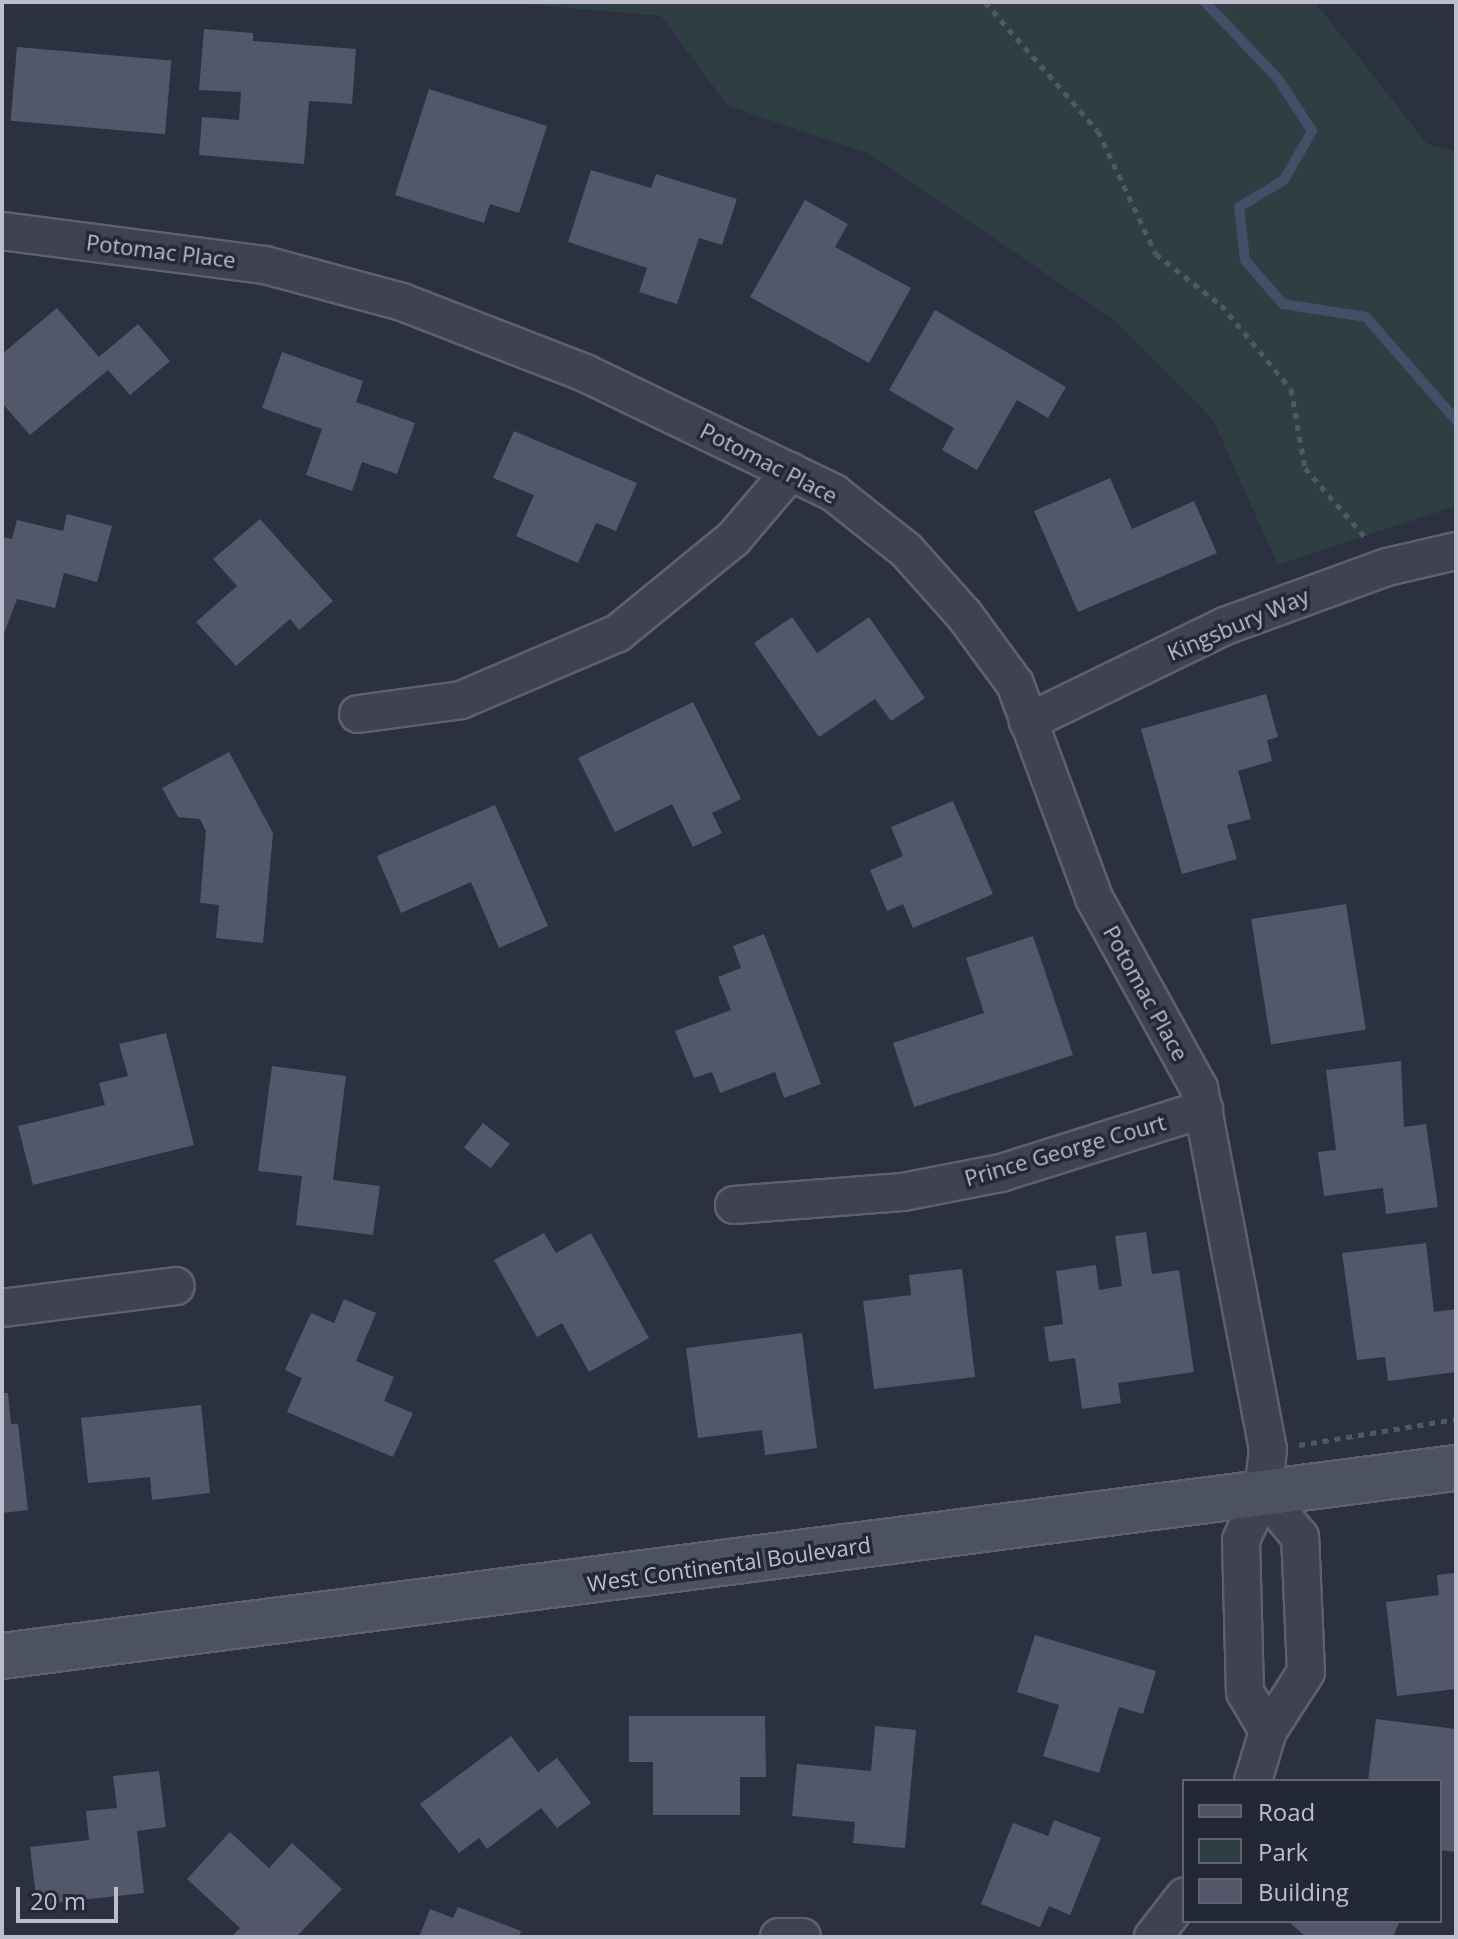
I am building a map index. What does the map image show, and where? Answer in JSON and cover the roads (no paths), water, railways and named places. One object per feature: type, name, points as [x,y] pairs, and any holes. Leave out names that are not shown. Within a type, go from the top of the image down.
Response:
[{"type":"main road","name":"West Continental Boulevard","points":[[2,1656],[1456,1468]]},
{"type":"street","name":"Potomac Place","points":[[2,231],[265,265],[402,302],[585,373],[791,471],[834,493],[906,550],[1015,684],[1094,898],[1204,1109],[1268,1449],[1263,1493],[1241,1540],[1245,1692],[1268,1731]]},
{"type":"street","points":[[358,714],[461,700],[618,633],[733,539],[791,471]]},
{"type":"street","name":"Kingsbury Way","points":[[1028,722],[1225,626],[1387,567],[1456,551]]},
{"type":"street","name":"Prince George Court","points":[[734,1205],[903,1192],[1001,1173],[1204,1109]]},
{"type":"street","points":[[2,1308],[176,1286]]},
{"type":"street","points":[[1254,1779],[1268,1731],[1306,1672],[1307,1612],[1300,1537],[1263,1493]]},
{"type":"street","points":[[1153,1937],[1182,1900]]},
{"type":"street","points":[[779,1937],[802,1937]]},
{"type":"waterway","points":[[1205,2],[1279,80],[1312,131],[1284,180],[1239,207],[1245,260],[1283,304],[1366,317],[1456,420]]}]
